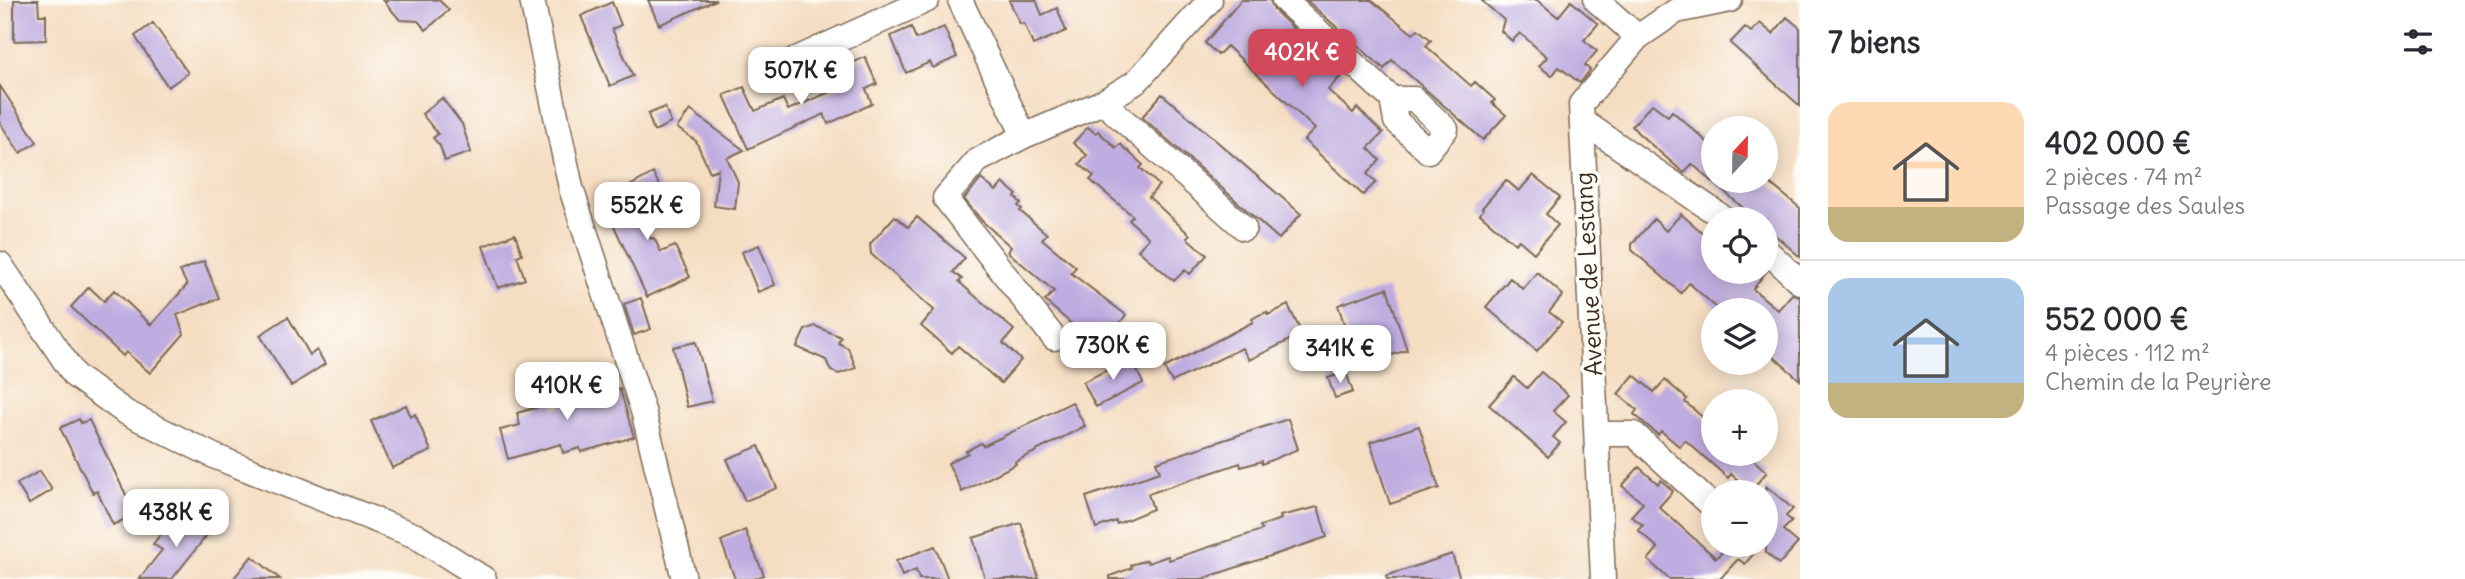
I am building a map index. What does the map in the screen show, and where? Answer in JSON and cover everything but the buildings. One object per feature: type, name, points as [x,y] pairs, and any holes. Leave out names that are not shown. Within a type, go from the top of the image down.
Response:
[{"type":"street","points":[[532,0],[571,188],[644,414],[684,579]]},
{"type":"street","points":[[783,65],[927,0]]},
{"type":"street","points":[[960,0],[1024,136]]},
{"type":"street","points":[[1054,338],[945,198],[977,161],[1024,136],[1103,102],[1136,82],[1210,0]]},
{"type":"street","points":[[1284,0],[1392,99]]},
{"type":"street","points":[[1596,0],[1638,37]]},
{"type":"street","points":[[1670,5],[1730,0]]},
{"type":"street","name":"Avenue de Lestang","points":[[1603,579],[1581,104],[1638,37],[1670,5]]},
{"type":"street","points":[[1103,102],[1244,228]]},
{"type":"street","points":[[1582,121],[1707,207]]},
{"type":"street","points":[[1778,261],[1800,282]]},
{"type":"street","points":[[0,264],[75,376],[125,412],[216,457],[416,536],[484,579]]},
{"type":"street","points":[[1597,434],[1634,433],[1701,496]]}]
